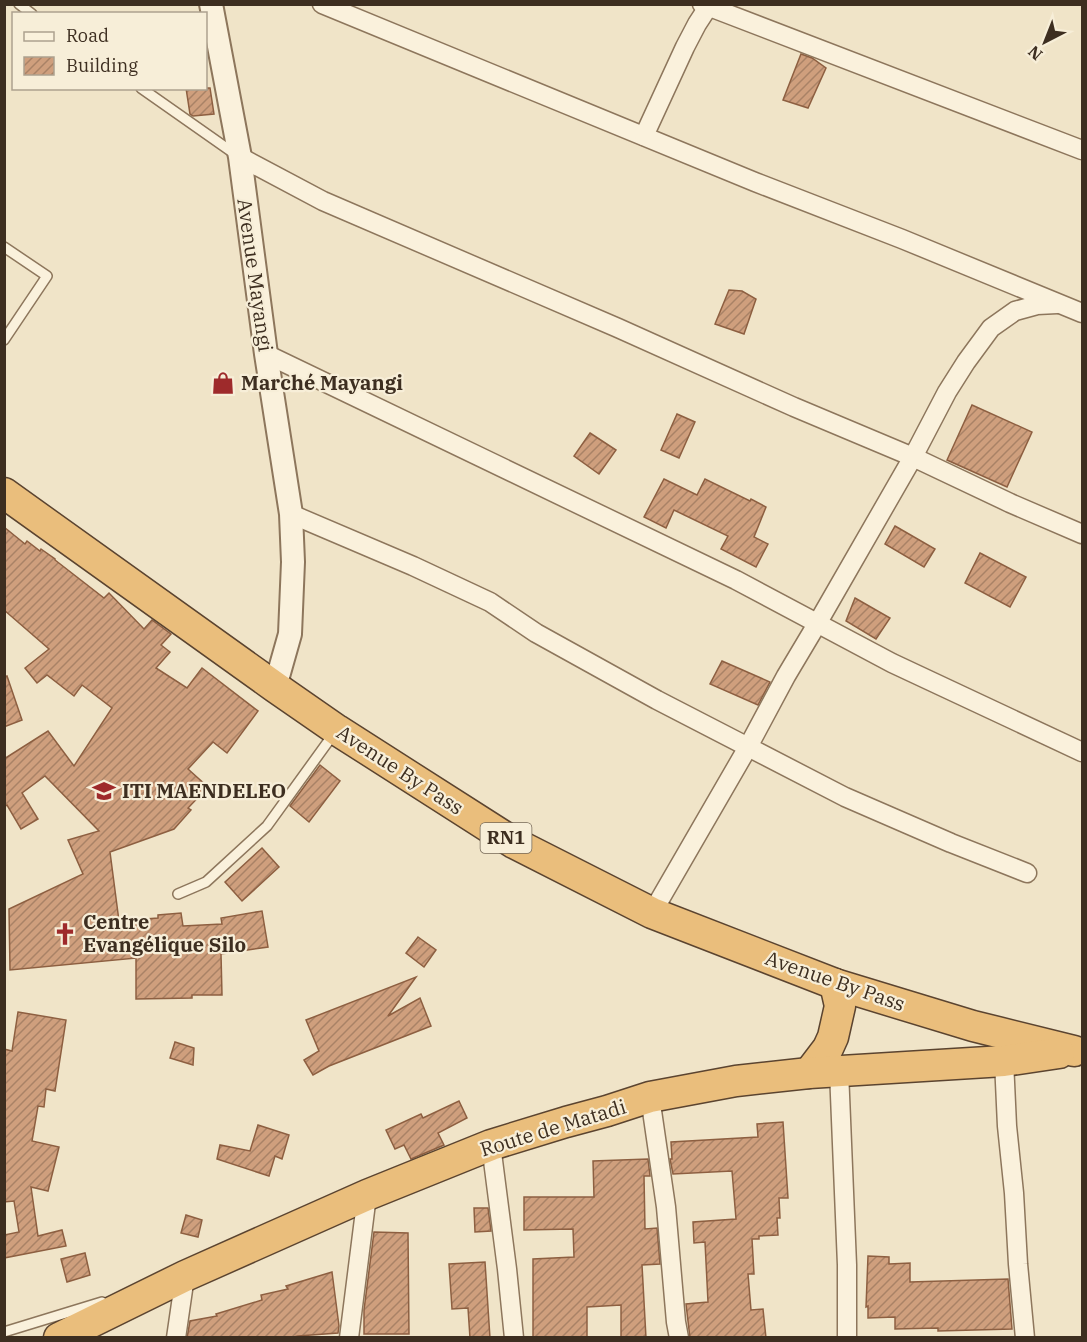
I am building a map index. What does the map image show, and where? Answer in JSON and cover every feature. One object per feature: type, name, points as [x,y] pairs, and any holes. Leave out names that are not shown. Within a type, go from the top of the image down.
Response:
[{"type":"highway","name":"Avenue By Pass","points":[[4,493],[336,730],[514,843],[652,913],[835,984],[973,1026],[1078,1052]]},
{"type":"highway","points":[[808,1073],[828,1048],[833,1037],[840,1006],[835,984]]},
{"type":"highway","name":"Route de Matadi","points":[[59,1338],[185,1276],[367,1195],[491,1146],[650,1097],[736,1081],[808,1073],[1004,1061],[1078,1052]]},
{"type":"street","name":"Avenue Mayangi","points":[[211,4],[240,157],[266,354],[291,514],[293,562],[290,634],[275,687]]},
{"type":"street","points":[[322,4],[1083,313]]},
{"type":"street","points":[[644,136],[707,5],[1083,150]]},
{"type":"street","points":[[240,157],[323,201],[913,457],[1010,503],[1083,534]]},
{"type":"street","points":[[652,913],[913,457],[947,393],[991,328],[1015,310],[1037,305],[1062,304]]},
{"type":"street","points":[[266,354],[736,580],[902,668],[1083,752]]},
{"type":"street","points":[[291,514],[490,602],[536,633],[657,700],[845,798],[1027,873]]},
{"type":"street","points":[[1004,1061],[1007,1126],[1025,1338]]},
{"type":"street","points":[[839,1071],[847,1338]]},
{"type":"street","points":[[650,1097],[666,1207],[679,1338]]},
{"type":"street","points":[[491,1146],[514,1338]]},
{"type":"street","points":[[349,1338],[367,1195]]},
{"type":"street","points":[[176,1338],[185,1276]]},
{"type":"lane","points":[[144,90],[240,157]]},
{"type":"lane","points":[[4,247],[47,276],[4,340]]},
{"type":"lane","points":[[178,894],[206,882],[267,826],[336,730]]},
{"type":"lane","points":[[129,1294],[185,1276]]},
{"type":"lane","points":[[4,1332],[106,1300]]},
{"type":"building","points":[[801,54],[812,58],[826,68],[808,108],[783,100]]},
{"type":"building","points":[[210,88],[214,114],[193,116],[190,114],[186,90]]},
{"type":"building","points":[[729,290],[742,291],[756,299],[744,334],[715,324]]},
{"type":"building","points":[[972,405],[1032,432],[1007,487],[947,460]]},
{"type":"building","points":[[677,414],[695,422],[679,458],[661,450]]},
{"type":"building","points":[[590,433],[616,450],[599,474],[574,456]]},
{"type":"building","points":[[664,479],[697,495],[705,479],[766,507],[754,537],[768,544],[756,567],[721,549],[728,536],[674,510],[666,528],[644,517]]},
{"type":"building","points":[[895,526],[935,549],[924,567],[885,544]]},
{"type":"building","points":[[4,527],[25,544],[27,541],[40,551],[41,549],[104,598],[109,593],[144,629],[152,620],[171,634],[161,645],[170,652],[156,668],[187,688],[202,668],[258,711],[227,753],[213,742],[188,769],[208,787],[188,808],[191,810],[174,829],[110,852],[119,921],[158,918],[158,915],[181,913],[183,926],[222,924],[221,918],[262,911],[268,947],[221,954],[222,995],[136,999],[136,958],[10,970],[9,909],[83,874],[68,840],[99,831],[45,776],[22,793],[38,819],[21,829],[7,805],[4,807],[4,759],[48,731],[74,766],[112,708],[82,685],[74,696],[47,675],[37,683],[25,668],[49,649],[4,610]]},
{"type":"building","points":[[980,553],[1026,577],[1010,607],[965,583]]},
{"type":"building","points":[[855,598],[890,618],[876,639],[846,621]]},
{"type":"building","points":[[722,661],[770,682],[758,705],[710,684]]},
{"type":"building","points":[[7,676],[22,720],[4,727],[4,677]]},
{"type":"building","points":[[320,765],[340,781],[309,822],[290,806]]},
{"type":"building","points":[[262,848],[279,867],[242,901],[225,882]]},
{"type":"building","points":[[418,937],[436,950],[424,967],[406,953]]},
{"type":"building","points":[[416,977],[388,1016],[420,998],[431,1026],[329,1066],[313,1075],[304,1060],[319,1051],[306,1020]]},
{"type":"building","points":[[18,1012],[66,1020],[55,1091],[46,1089],[44,1107],[38,1106],[32,1141],[59,1147],[48,1191],[31,1187],[38,1236],[62,1230],[66,1246],[4,1258],[4,1235],[19,1232],[14,1201],[4,1202],[4,1049],[12,1051]]},
{"type":"building","points":[[175,1042],[194,1048],[193,1065],[170,1058]]},
{"type":"building","points":[[459,1101],[467,1118],[438,1133],[444,1145],[411,1159],[404,1145],[395,1149],[386,1130],[421,1114],[423,1118]]},
{"type":"building","points":[[783,1122],[788,1198],[779,1198],[778,1235],[759,1236],[759,1239],[752,1239],[754,1274],[748,1274],[751,1310],[763,1309],[766,1338],[690,1338],[686,1304],[708,1302],[705,1242],[694,1243],[693,1222],[736,1219],[732,1171],[673,1174],[670,1159],[672,1159],[671,1142],[758,1137],[757,1124]]},
{"type":"building","points":[[258,1125],[289,1135],[282,1159],[275,1156],[269,1176],[217,1159],[220,1145],[250,1151]]},
{"type":"building","points":[[648,1159],[650,1176],[644,1176],[645,1229],[657,1228],[660,1264],[642,1265],[646,1338],[621,1338],[621,1305],[587,1307],[587,1338],[533,1338],[533,1259],[574,1257],[573,1229],[524,1230],[524,1197],[594,1197],[593,1161]]},
{"type":"building","points":[[474,1208],[488,1208],[491,1231],[475,1232]]},
{"type":"building","points":[[186,1215],[202,1220],[198,1237],[181,1233]]},
{"type":"building","points":[[374,1232],[408,1233],[409,1334],[364,1334],[364,1310]]},
{"type":"building","points":[[85,1253],[90,1275],[67,1282],[61,1259]]},
{"type":"building","points":[[868,1256],[889,1257],[889,1264],[910,1263],[910,1282],[1008,1279],[1012,1329],[938,1331],[938,1328],[895,1329],[895,1317],[868,1318],[868,1306],[866,1307]]},
{"type":"building","points":[[485,1262],[490,1338],[470,1338],[468,1308],[452,1309],[449,1264]]},
{"type":"building","points":[[332,1272],[338,1333],[289,1338],[187,1338],[190,1321],[217,1316],[216,1314],[262,1300],[261,1295],[288,1289],[286,1286]]},
{"type":"place","name":"Marché Mayangi","points":[[223,383]]},
{"type":"place","name":"ITI MAENDELEO","points":[[104,791]]},
{"type":"place","name":"Centre Evangélique Silo","points":[[65,934]]}]
